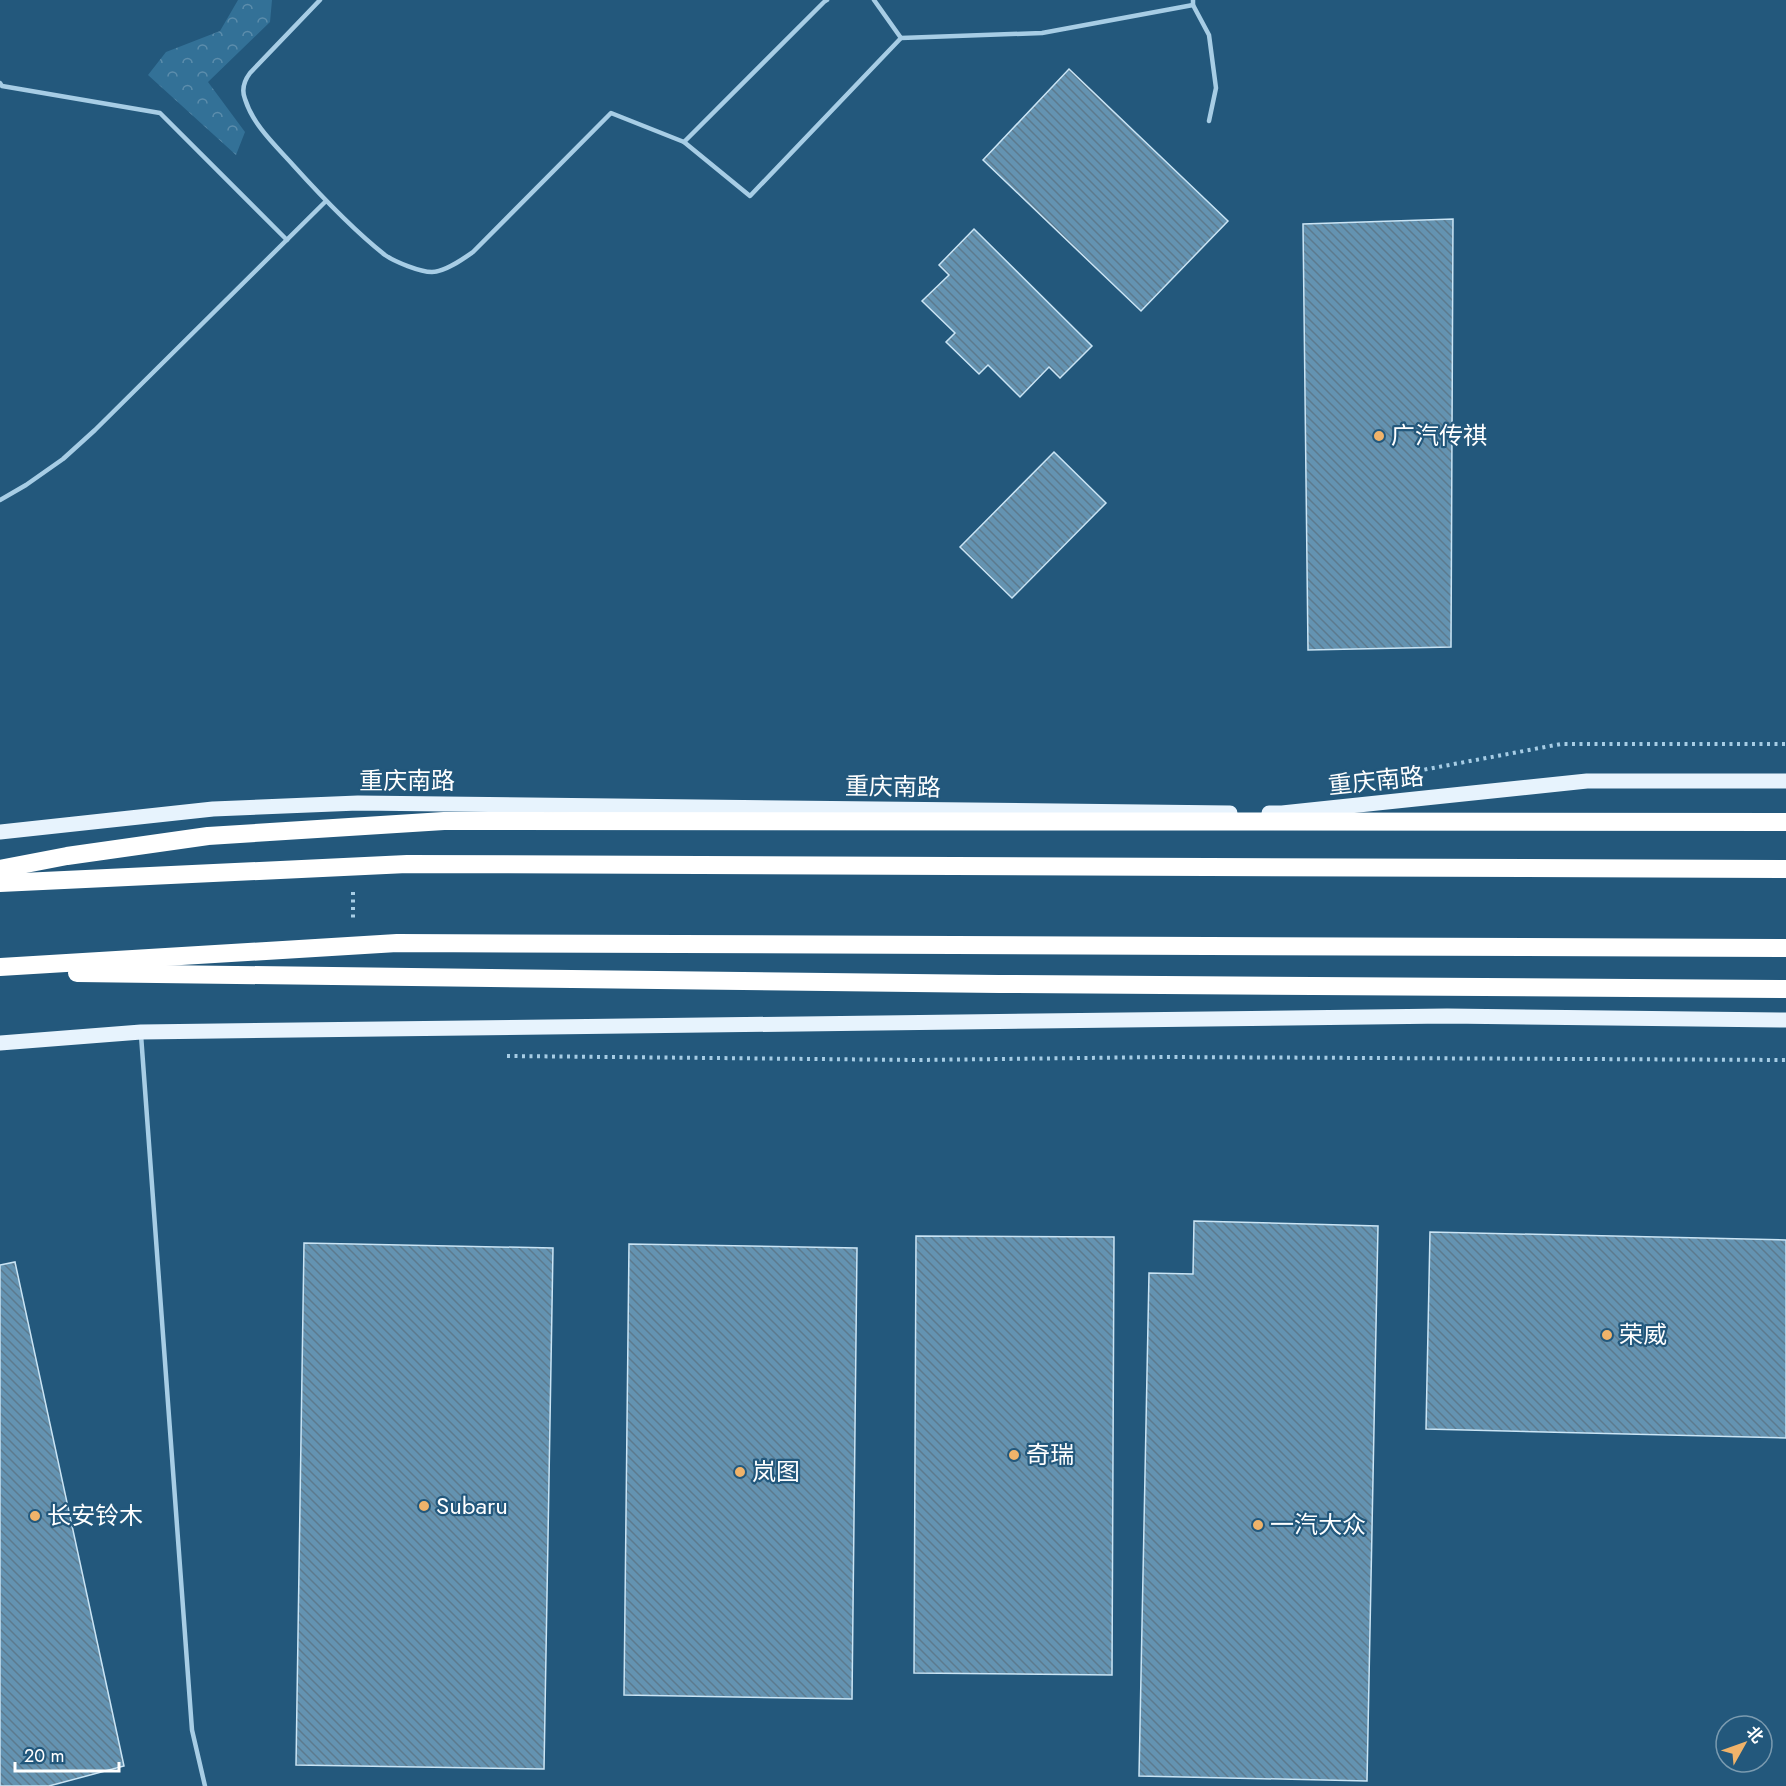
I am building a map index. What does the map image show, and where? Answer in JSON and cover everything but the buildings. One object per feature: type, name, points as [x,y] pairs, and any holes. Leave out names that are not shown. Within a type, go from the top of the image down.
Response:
[{"type":"highway","points":[[0,869],[67,856],[208,836],[444,821],[1786,822]]},
{"type":"highway","points":[[0,883],[407,864],[1786,869]]},
{"type":"highway","points":[[0,967],[397,943],[1786,948]]},
{"type":"highway","points":[[0,972],[963,984],[1786,989]]},
{"type":"main road","name":"重庆南路","points":[[0,832],[213,809],[358,803],[1282,813],[1587,781],[1786,781]]},
{"type":"main road","points":[[0,1043],[141,1032],[1448,1016],[1786,1020]]},
{"type":"lane","points":[[320,0],[249,73],[243,88],[248,105],[262,131],[326,201],[387,256],[414,268],[433,272],[456,264],[473,252],[610,113],[684,142],[750,196],[901,38],[1042,33],[1193,3],[1209,35],[1216,87],[1209,121]]},
{"type":"lane","points":[[684,142],[827,0]]},
{"type":"lane","points":[[874,0],[901,38]]},
{"type":"lane","points":[[0,83],[2,86],[160,113],[287,240]]},
{"type":"lane","points":[[0,500],[63,459],[95,430],[326,201]]},
{"type":"lane","points":[[141,1032],[192,1730],[205,1786]]},
{"type":"path","points":[[503,1055],[918,1060],[1166,1058],[1786,1060]]},
{"type":"green space","points":[[238,0],[272,0],[270,22],[208,82],[245,132],[236,155],[148,75],[166,52],[220,31]]},
{"type":"place","name":"广汽传祺","points":[[1379,436]]},
{"type":"place","name":"荣威","points":[[1607,1335]]},
{"type":"place","name":"奇瑞","points":[[1014,1455]]},
{"type":"place","name":"岚图","points":[[740,1472]]},
{"type":"place","name":"Subaru","points":[[424,1506]]},
{"type":"place","name":"长安铃木","points":[[35,1516]]},
{"type":"place","name":"一汽大众","points":[[1258,1525]]}]
